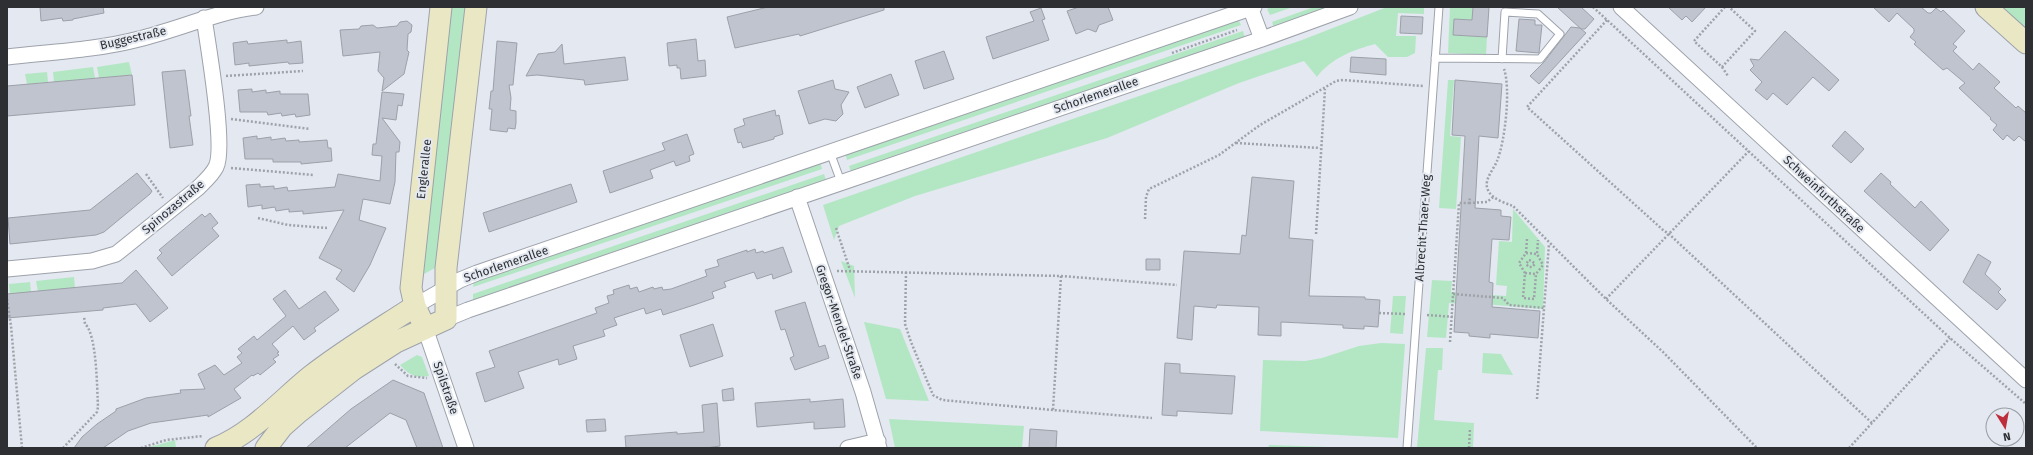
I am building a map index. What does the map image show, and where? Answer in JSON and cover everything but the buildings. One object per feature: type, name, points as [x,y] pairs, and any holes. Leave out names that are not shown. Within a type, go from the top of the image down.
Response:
[{"type":"main road","name":"Englerallee","points":[[425,328],[415,306],[411,288],[441,7]]},
{"type":"main road","points":[[446,319],[445,288],[476,7]]},
{"type":"main road","points":[[1986,7],[2026,44]]},
{"type":"main road","name":"Schorlemerallee","points":[[217,444],[254,426],[311,376],[353,346],[415,306]]},
{"type":"main road","name":"Schorlemerallee","points":[[266,448],[282,427],[327,388],[377,353],[425,328],[446,319]]},
{"type":"street","name":"Buggestraße","points":[[7,57],[111,45],[138,39],[223,12],[255,7]]},
{"type":"street","name":"Schorlemerallee","points":[[415,306],[445,288],[476,273],[1252,7]]},
{"type":"street","points":[[1252,7],[1262,39]]},
{"type":"street","name":"Schorlemerallee","points":[[446,319],[468,310],[796,197],[1262,39],[1350,7]]},
{"type":"street","name":"Schweinfurthstraße","points":[[1621,7],[2026,380]]},
{"type":"street","name":"Spinozastraße","points":[[7,270],[105,259],[116,254],[198,188],[216,166],[219,142],[217,117],[204,18]]},
{"type":"street","name":"Gregor-Mendel-Straße","points":[[796,197],[863,392],[878,444]]},
{"type":"street","name":"Spilstraße","points":[[425,328],[466,448]]},
{"type":"street","points":[[848,448],[878,444]]},
{"type":"lane","name":"Albrecht-Thaer-Weg","points":[[1407,448],[1439,7]]},
{"type":"lane","points":[[1435,58],[1502,59],[1540,59],[1560,34],[1538,14],[1505,12],[1502,59]]},
{"type":"lane","points":[[830,152],[841,182]]},
{"type":"path","points":[[1593,7],[1950,338],[2026,404]]},
{"type":"path","points":[[1725,7],[1694,41],[1722,67],[1728,76]]},
{"type":"path","points":[[1722,67],[1755,31],[1729,7]]},
{"type":"path","points":[[1607,20],[1527,107],[1669,234],[1872,423]]},
{"type":"path","points":[[1502,59],[1506,75],[1504,137],[1496,162],[1486,183],[1488,192],[1493,197],[1513,206],[1549,244],[1663,352],[1757,448]]},
{"type":"path","points":[[212,76],[303,71]]},
{"type":"path","points":[[1145,219],[1146,197],[1149,189],[1219,155],[1260,125],[1324,90],[1336,81],[1343,80],[1433,86]]},
{"type":"path","points":[[1316,234],[1324,90]]},
{"type":"path","points":[[217,117],[310,129]]},
{"type":"path","points":[[1236,143],[1320,148]]},
{"type":"path","points":[[1606,299],[1749,152]]},
{"type":"path","points":[[231,168],[314,175]]},
{"type":"path","points":[[146,174],[171,209]]},
{"type":"path","points":[[1450,342],[1453,317],[1453,294],[1459,203],[1482,203],[1493,197]]},
{"type":"path","points":[[1469,203],[1470,198]]},
{"type":"path","points":[[258,218],[288,225],[327,228]]},
{"type":"path","points":[[836,228],[850,270]]},
{"type":"path","points":[[1519,264],[1526,253],[1527,239]]},
{"type":"path","points":[[1538,240],[1537,254],[1543,265]]},
{"type":"path","points":[[1537,399],[1549,244]]},
{"type":"path","points":[[1526,253],[1537,254]]},
{"type":"path","points":[[1519,264],[1526,264],[1529,260],[1535,264],[1543,265]]},
{"type":"path","points":[[1519,264],[1525,273],[1523,298],[1534,299],[1536,274],[1543,265]]},
{"type":"path","points":[[823,275],[836,271],[850,270],[1061,276],[1177,285]]},
{"type":"path","points":[[906,272],[905,324],[932,395],[942,400],[1152,418]]},
{"type":"path","points":[[1525,273],[1536,274]]},
{"type":"path","points":[[1053,410],[1061,276]]},
{"type":"path","points":[[1453,294],[1503,298],[1509,305],[1544,308]]},
{"type":"path","points":[[7,299],[11,326],[22,448]]},
{"type":"path","points":[[1379,313],[1384,313]]},
{"type":"path","points":[[63,448],[97,412],[98,407],[92,341],[89,327],[85,324],[84,316]]},
{"type":"path","points":[[1849,448],[1950,338]]},
{"type":"path","points":[[396,364],[408,376],[417,379],[431,378]]},
{"type":"path","points":[[1469,448],[1470,428]]},
{"type":"path","points":[[141,448],[171,439],[217,444]]},
{"type":"green space","points":[[448,7],[468,7],[440,265],[419,277]]},
{"type":"green space","points":[[1272,7],[1293,7],[1270,15],[1267,9]]},
{"type":"green space","points":[[1314,7],[1332,7],[1274,28],[1272,22]]},
{"type":"green space","points":[[1387,7],[1424,7],[1424,14],[1398,13],[1396,36],[1416,36],[1415,53],[1407,57],[1388,57],[1375,44],[1343,56],[1329,65],[1317,77],[1304,61],[1239,83],[1107,138],[915,196],[839,226],[834,240],[823,205],[1302,40]]},
{"type":"green space","points":[[1450,7],[1473,7],[1472,20],[1454,19],[1453,35],[1487,37],[1486,55],[1448,53]]},
{"type":"green space","points":[[1997,7],[2023,7],[2026,10],[2026,34]]},
{"type":"green space","points":[[1238,19],[1241,25],[847,160],[845,153]]},
{"type":"green space","points":[[1243,31],[1245,38],[851,172],[849,166]]},
{"type":"green space","points":[[129,62],[132,75],[99,78],[97,67]]},
{"type":"green space","points":[[93,67],[95,78],[54,82],[53,72]]},
{"type":"green space","points":[[47,72],[48,82],[27,84],[25,74]]},
{"type":"green space","points":[[1448,80],[1454,80],[1450,136],[1461,137],[1456,209],[1439,208]]},
{"type":"green space","points":[[820,162],[822,169],[473,287],[474,281]]},
{"type":"green space","points":[[824,174],[826,180],[473,301],[473,294]]},
{"type":"green space","points":[[1513,209],[1545,247],[1543,309],[1472,303],[1472,305],[1449,303],[1446,338],[1427,337],[1432,280],[1452,281],[1451,292],[1506,296],[1507,286],[1496,285],[1499,241],[1512,242]]},
{"type":"green space","points":[[841,261],[854,266],[855,298]]},
{"type":"green space","points":[[74,277],[75,288],[38,292],[36,281]]},
{"type":"green space","points":[[30,282],[31,292],[10,294],[9,284]]},
{"type":"green space","points":[[1393,296],[1406,296],[1403,334],[1390,333]]},
{"type":"green space","points":[[864,322],[900,329],[929,401],[886,399]]},
{"type":"green space","points":[[1381,343],[1405,344],[1398,438],[1260,431],[1263,360],[1305,361],[1322,358],[1359,346]]},
{"type":"green space","points":[[1426,348],[1443,348],[1442,370],[1438,370],[1434,420],[1474,423],[1473,448],[1417,448]]},
{"type":"green space","points":[[1483,353],[1501,354],[1513,375],[1482,373]]},
{"type":"green space","points":[[417,355],[422,357],[429,376],[420,377],[413,375],[400,365]]},
{"type":"green space","points":[[889,419],[1024,426],[1022,448],[895,448]]},
{"type":"green space","points":[[175,440],[176,448],[146,448]]},
{"type":"green space","points":[[1269,445],[1327,447],[1268,448]]}]
